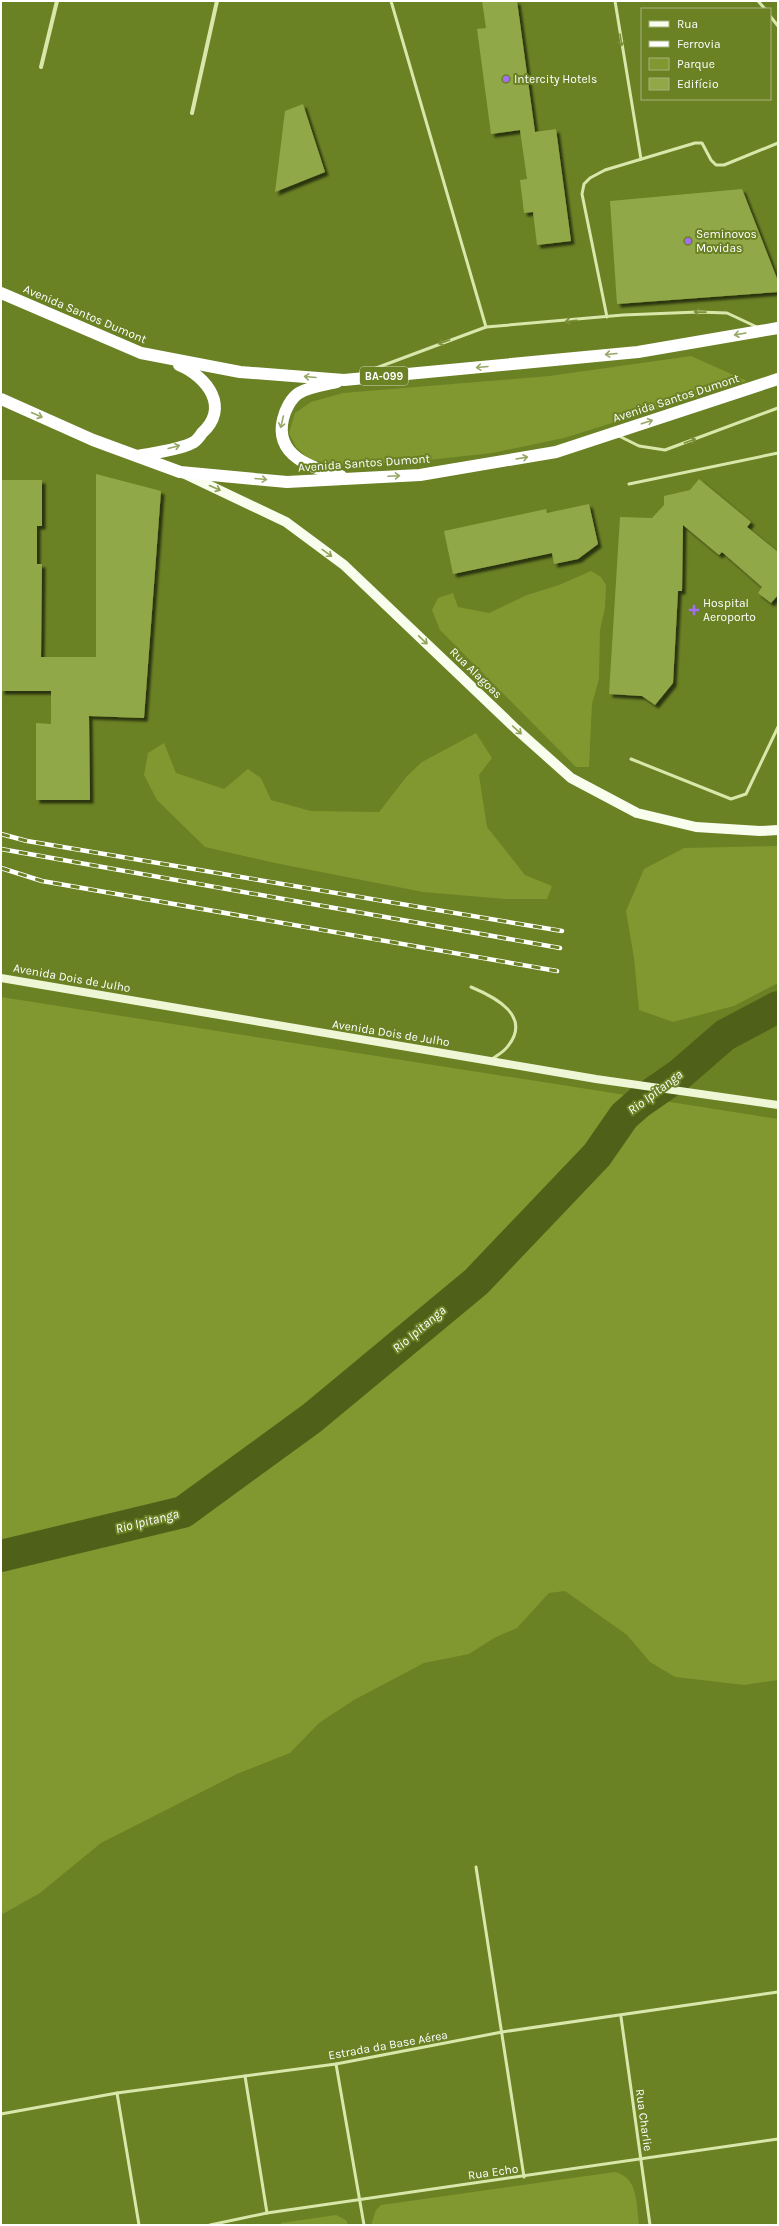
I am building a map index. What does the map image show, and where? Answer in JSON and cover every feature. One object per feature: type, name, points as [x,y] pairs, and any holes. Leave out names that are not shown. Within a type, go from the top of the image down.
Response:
[{"type":"highway","name":"Avenida Santos Dumont","points":[[1,293],[141,353],[240,372],[344,380],[638,352],[778,328]]},
{"type":"highway","points":[[136,456],[194,442],[209,427],[216,409],[212,392],[192,370],[141,353]]},
{"type":"highway","name":"Avenida Santos Dumont","points":[[1,399],[93,440],[180,472],[287,482],[420,475],[556,452],[778,379]]},
{"type":"highway","points":[[344,380],[298,394],[285,410],[280,430],[286,446],[300,461],[327,472],[355,478]]},
{"type":"main road","name":"Rua Alagoas","points":[[180,472],[286,522],[344,565],[516,729],[571,778],[637,813],[696,827],[760,831],[778,830]]},
{"type":"street","points":[[41,67],[57,1]]},
{"type":"street","points":[[192,113],[217,1]]},
{"type":"street","name":"Avenida Dois de Julho","points":[[1,978],[596,1079],[778,1105]]},
{"type":"lane","points":[[391,1],[486,327]]},
{"type":"lane","points":[[615,1],[641,159]]},
{"type":"lane","points":[[771,17],[778,26]]},
{"type":"lane","points":[[607,317],[582,194],[584,184],[590,178],[605,170],[695,143],[702,143],[711,160],[716,165],[724,165],[778,143]]},
{"type":"lane","points":[[344,380],[486,327],[607,317],[698,312],[727,313],[764,330]]},
{"type":"lane","points":[[614,433],[639,446],[665,450],[778,408]]},
{"type":"lane","points":[[629,484],[778,453]]},
{"type":"lane","points":[[631,758],[731,799],[746,794],[778,727]]},
{"type":"lane","points":[[471,987],[490,994],[504,1005],[515,1021],[515,1034],[508,1047],[490,1061]]},
{"type":"lane","points":[[476,1868],[524,2177]]},
{"type":"lane","name":"Estrada da Base Aérea","points":[[1,2114],[117,2094],[336,2064],[502,2032],[621,2017],[778,1992]]},
{"type":"lane","name":"Rua Charlie","points":[[621,2017],[650,2225]]},
{"type":"lane","points":[[336,2064],[364,2225]]},
{"type":"lane","points":[[245,2076],[267,2213]]},
{"type":"lane","points":[[117,2094],[139,2225]]},
{"type":"lane","name":"Rua Echo","points":[[210,2225],[267,2213],[360,2201],[778,2139]]},
{"type":"green space","points":[[691,356],[747,381],[564,438],[492,453],[410,462],[337,465],[309,459],[296,447],[289,433],[295,413],[311,402],[343,393],[549,376]]},
{"type":"green space","points":[[591,571],[601,577],[606,585],[605,608],[600,630],[599,679],[592,704],[589,767],[576,767],[440,630],[432,610],[438,598],[453,593],[458,607],[489,613],[527,595],[559,585]]},
{"type":"green space","points":[[476,733],[492,758],[479,775],[487,827],[525,875],[552,886],[547,899],[505,899],[423,892],[275,863],[205,847],[157,800],[144,775],[148,753],[164,743],[176,773],[224,789],[248,769],[261,778],[271,800],[311,811],[379,812],[407,776],[422,762]]},
{"type":"green space","points":[[778,846],[778,983],[734,1006],[673,1022],[639,1010],[634,958],[626,911],[644,869],[684,848]]},
{"type":"green space","points":[[1,997],[778,1119],[778,1680],[744,1685],[675,1677],[650,1662],[627,1635],[565,1591],[549,1593],[517,1628],[494,1638],[469,1654],[424,1663],[354,1700],[319,1723],[290,1753],[237,1774],[101,1843],[40,1893],[1,1915]]},
{"type":"green space","points":[[615,2172],[623,2175],[632,2186],[635,2193],[639,2225],[371,2225],[376,2210],[381,2205]]},
{"type":"green space","points":[[336,2215],[346,2220],[348,2225],[281,2225],[281,2223]]},
{"type":"building","name":"Intercity Hotels","points":[[482,1],[517,1],[535,132],[556,129],[571,241],[537,245],[533,212],[524,213],[520,180],[527,179],[520,130],[491,134],[477,29],[486,28]]},
{"type":"building","points":[[303,104],[325,172],[275,192],[285,111]]},
{"type":"building","name":"Seminovos Movidas","points":[[742,189],[778,281],[778,292],[617,304],[610,201]]},
{"type":"building","points":[[96,474],[161,491],[144,718],[89,716],[90,800],[36,800],[36,723],[51,724],[51,691],[1,691],[1,480],[42,480],[42,526],[37,526],[37,564],[42,564],[41,657],[96,657]]},
{"type":"building","points":[[699,479],[751,522],[747,527],[778,552],[778,595],[771,603],[758,593],[762,587],[722,552],[719,555],[683,525],[682,591],[678,591],[673,683],[655,705],[642,696],[609,694],[620,517],[652,518],[664,505],[664,496],[690,490]]},
{"type":"building","points":[[589,504],[598,544],[578,559],[554,564],[552,553],[453,574],[444,531],[546,509],[547,513]]},
{"type":"waterway","name":"Rio Ipitanga","points":[[1,1556],[183,1512],[312,1418],[476,1282],[597,1155],[624,1116],[640,1102],[679,1075],[725,1035],[778,1007]]},
{"type":"railway","points":[[1,834],[27,841],[562,931]]},
{"type":"railway","points":[[1,849],[560,948]]},
{"type":"railway","points":[[1,868],[42,881],[557,971]]},
{"type":"place","name":"Intercity Hotels","points":[[506,79]]},
{"type":"place","name":"Seminovos Movidas","points":[[688,241]]},
{"type":"place","name":"Hospital Aeroporto","points":[[694,610]]}]
